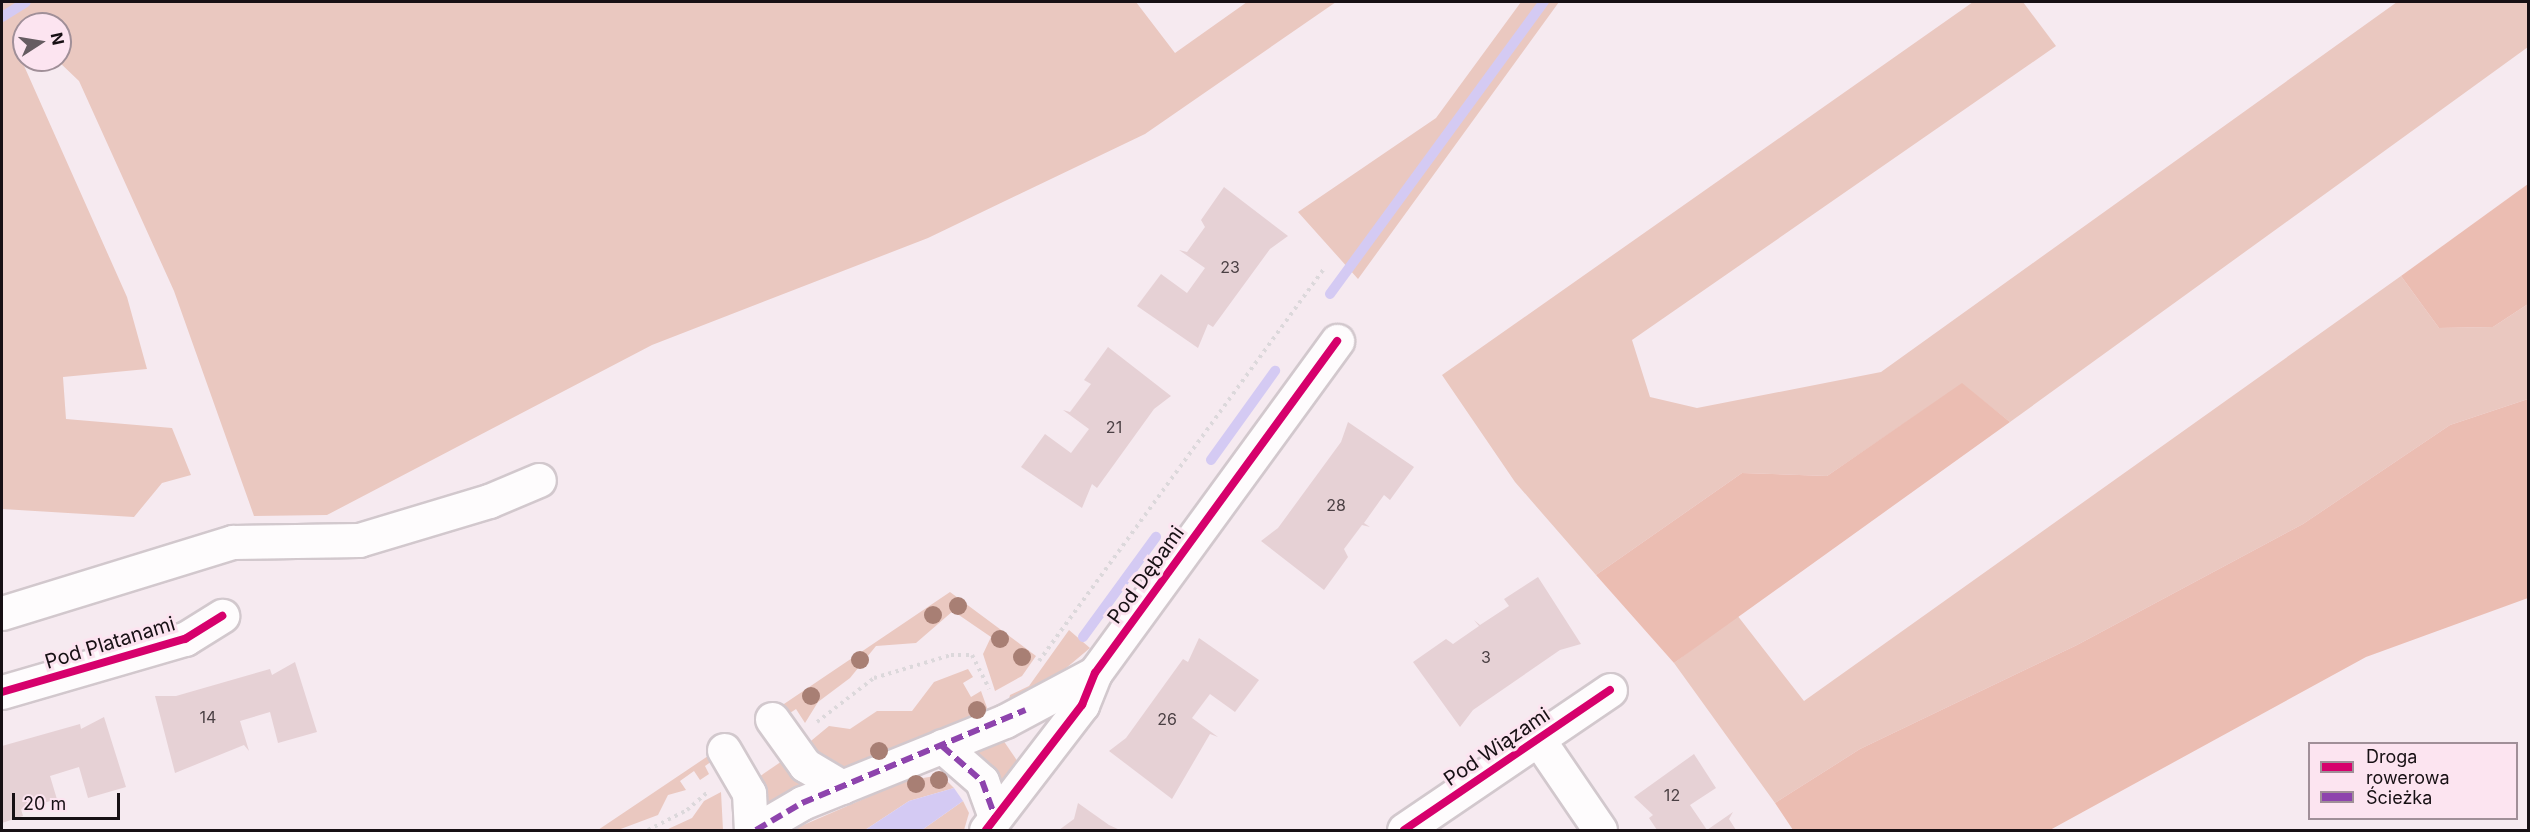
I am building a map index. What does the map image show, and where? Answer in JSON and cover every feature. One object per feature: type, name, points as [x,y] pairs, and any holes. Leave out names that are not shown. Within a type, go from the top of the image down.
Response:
[{"type":"street","name":"Pod Dębami","points":[[991,823],[1082,705],[1095,673],[1337,341]]},
{"type":"street","points":[[2,614],[233,542],[359,540],[489,501],[538,480]]},
{"type":"street","name":"Pod Platanami","points":[[2,692],[185,639],[222,616]]},
{"type":"street","points":[[756,831],[842,787],[1005,721],[1095,673]]},
{"type":"street","name":"Pod Wiązami","points":[[1404,831],[1610,690]]},
{"type":"street","points":[[772,719],[805,765],[842,787]]},
{"type":"street","points":[[1538,739],[1600,831]]},
{"type":"street","points":[[942,746],[982,781],[991,823]]},
{"type":"street","points":[[724,750],[749,793],[751,831]]},
{"type":"path","points":[[1032,670],[1324,269]]},
{"type":"path","points":[[809,728],[874,678],[951,655],[972,656],[994,698]]},
{"type":"path","points":[[648,831],[720,785]]},
{"type":"shaded area","points":[[2,2],[1136,2],[1175,53],[1247,2],[1336,2],[1145,134],[928,238],[652,345],[327,515],[254,516],[174,291],[79,81],[70,72],[72,72],[72,12],[12,12],[12,72],[27,72],[127,297],[147,369],[63,377],[66,419],[172,428],[191,475],[162,483],[134,517],[2,509]]},
{"type":"shaded area","points":[[1521,2],[1559,2],[1358,279],[1298,212],[1436,118]]},
{"type":"shaded area","points":[[1973,2],[2023,2],[2056,46],[1632,340],[1650,397],[1697,408],[1881,372],[2397,2],[2528,2],[2528,47],[2010,422],[1962,384],[1827,476],[1742,473],[1596,575],[1515,482],[1442,375]]},
{"type":"shaded area","points":[[2528,184],[2528,304],[2493,327],[2439,328],[2401,276]]},
{"type":"shaded area","points":[[2401,276],[2439,328],[2493,327],[2528,304],[2528,399],[2450,425],[2303,524],[2077,645],[1860,749],[1775,803],[1674,663],[1737,615],[1804,701]]},
{"type":"shaded area","points":[[1962,383],[2010,422],[1674,663],[1596,575],[1742,473],[1827,476]]},
{"type":"shaded area","points":[[2528,399],[2528,598],[2366,657],[2050,830],[1793,830],[1775,803],[1860,749],[2077,645],[2303,524],[2450,425]]},
{"type":"shaded area","points":[[950,592],[1036,656],[1022,676],[995,691],[983,654],[991,637],[953,611],[916,643],[876,646],[850,678],[818,702],[805,723],[796,709],[787,715],[781,706]]},
{"type":"shaded area","points":[[1069,630],[1090,648],[1053,679],[1008,703],[1010,695],[1029,686]]},
{"type":"shaded area","points":[[968,669],[973,677],[963,683],[971,697],[981,691],[990,716],[847,769],[831,766],[806,745],[829,726],[850,729],[877,711],[912,711],[934,682]]},
{"type":"shaded area","points":[[1001,737],[1020,765],[1001,787],[973,755],[974,749]]},
{"type":"shaded area","points":[[711,754],[715,759],[705,766],[709,774],[700,780],[694,771],[680,781],[686,790],[668,795],[658,815],[618,830],[598,830]]},
{"type":"shaded area","points":[[785,759],[808,782],[765,808],[756,779]]},
{"type":"shaded area","points":[[941,775],[954,788],[909,801],[865,830],[792,830],[905,781]]},
{"type":"shaded area","points":[[954,788],[963,801],[922,830],[865,830],[909,801]]},
{"type":"shaded area","points":[[721,792],[723,830],[666,830],[692,818],[704,801]]},
{"type":"shaded area","points":[[963,801],[969,813],[964,830],[922,830]]},
{"type":"building","points":[[1224,187],[1288,236],[1270,249],[1213,327],[1208,324],[1198,348],[1137,306],[1161,274],[1187,293],[1205,268],[1179,250],[1187,252],[1205,227],[1201,220]]},
{"type":"building","points":[[1108,347],[1171,396],[1154,409],[1097,488],[1092,484],[1082,508],[1021,467],[1045,434],[1071,453],[1089,429],[1063,410],[1070,412],[1091,384],[1084,380]]},
{"type":"building","points":[[1348,422],[1414,467],[1390,500],[1384,495],[1364,523],[1370,527],[1362,525],[1344,549],[1348,557],[1324,590],[1261,541],[1278,528],[1341,442]]},
{"type":"building","points":[[1538,577],[1581,644],[1560,650],[1473,710],[1460,727],[1413,662],[1446,639],[1453,644],[1479,626],[1474,620],[1480,625],[1509,606],[1504,599]]},
{"type":"building","points":[[1199,638],[1259,680],[1235,712],[1210,694],[1192,718],[1218,737],[1210,734],[1172,799],[1109,751],[1126,738],[1183,659],[1188,662]]},
{"type":"building","points":[[295,662],[317,732],[278,743],[270,712],[240,721],[249,751],[244,745],[175,773],[155,696],[176,696],[270,669],[272,675]]},
{"type":"building","points":[[104,717],[126,787],[88,798],[79,767],[50,776],[59,806],[54,800],[21,809],[23,816],[2,823],[2,746],[80,724],[81,729]]},
{"type":"building","points":[[1694,754],[1716,788],[1690,805],[1707,830],[1657,830],[1649,818],[1653,815],[1634,797]]},
{"type":"building","points":[[1078,803],[1120,830],[1059,830],[1074,819]]},
{"type":"building","points":[[1733,812],[1729,819],[1736,830],[1707,830]]},
{"type":"waterway","points":[[2,17],[26,2]]},
{"type":"waterway","points":[[1330,294],[1544,2]]},
{"type":"waterway","points":[[1211,460],[1275,371]]},
{"type":"waterway","points":[[1083,637],[1156,537]]},
{"type":"marked path","points":[[756,830],[802,803],[1025,710]]},
{"type":"marked path","points":[[942,746],[982,781],[995,816]]},
{"type":"cycle path","points":[[986,830],[1082,705],[1095,673],[1337,341]]},
{"type":"cycle path","points":[[2,692],[185,639],[222,616]]},
{"type":"cycle path","points":[[1404,830],[1610,690]]}]
